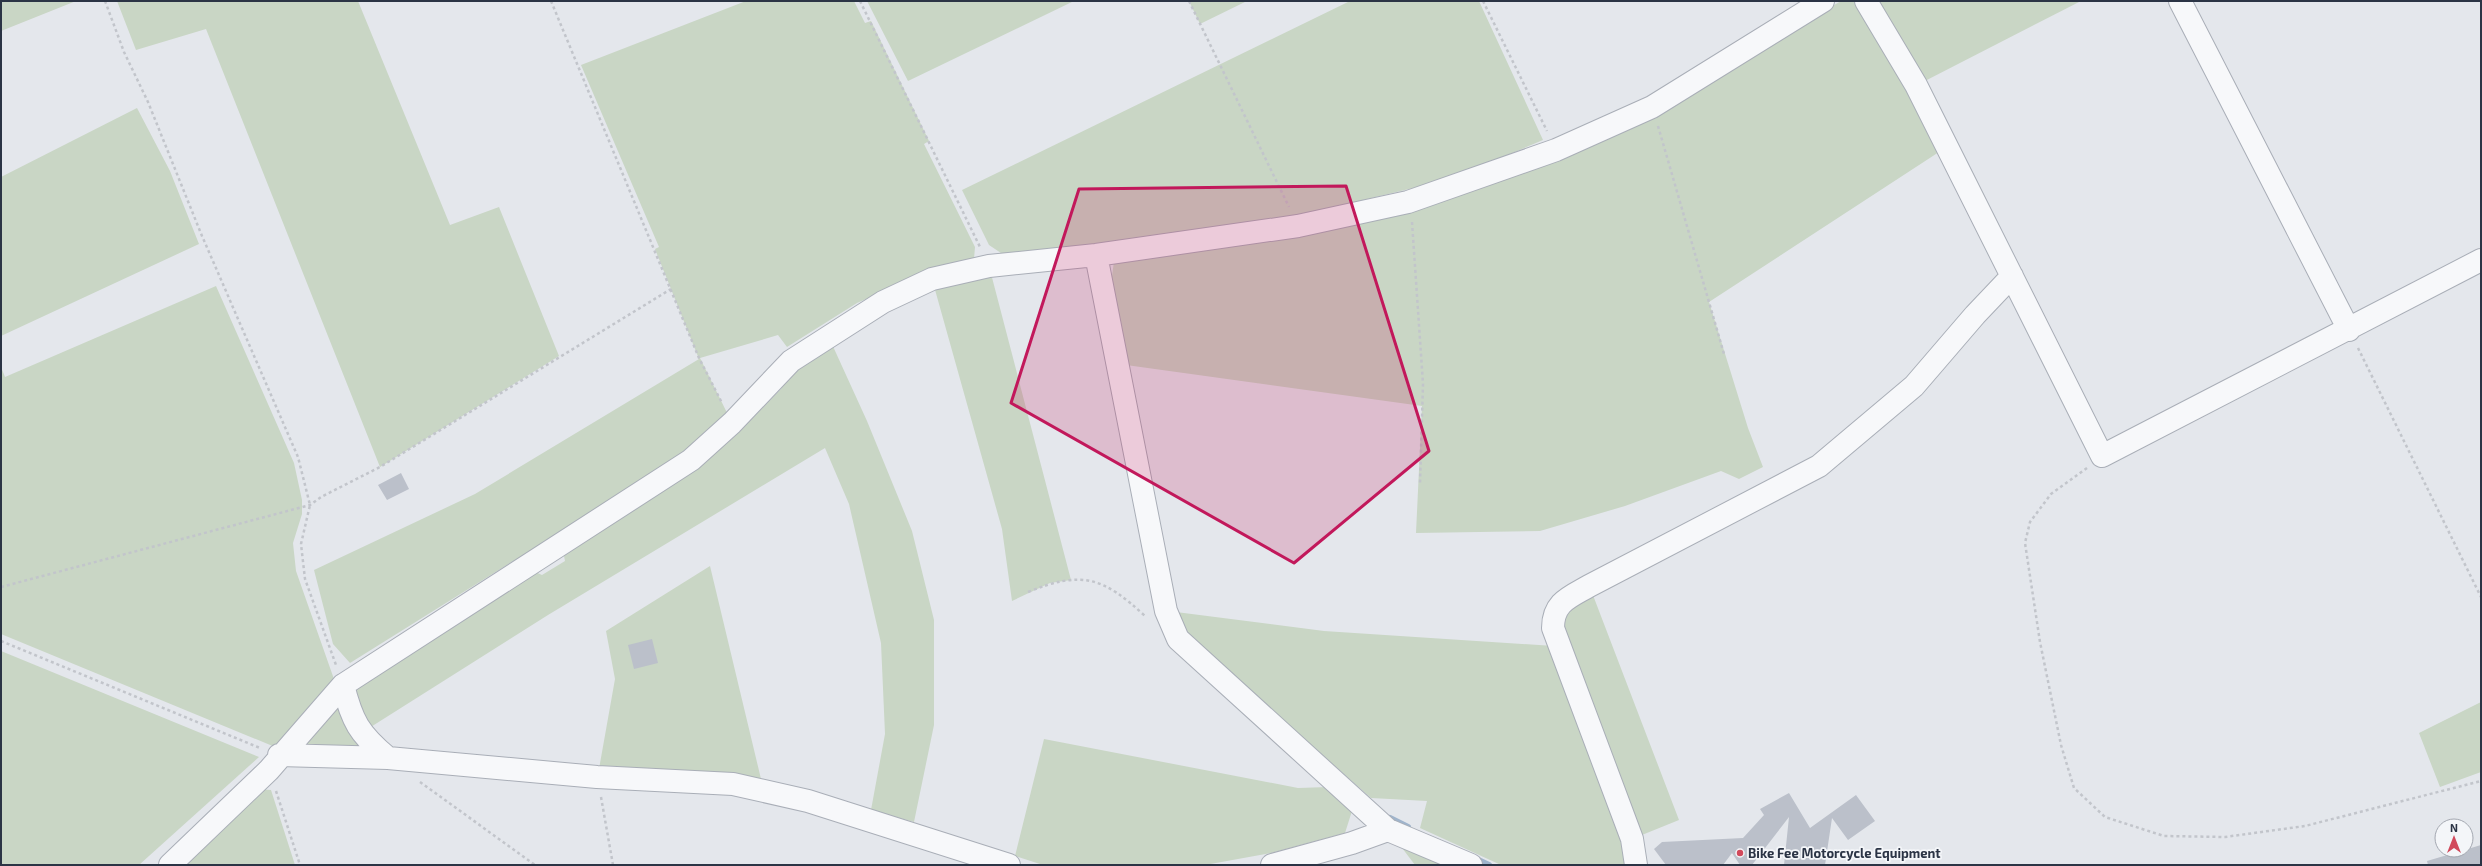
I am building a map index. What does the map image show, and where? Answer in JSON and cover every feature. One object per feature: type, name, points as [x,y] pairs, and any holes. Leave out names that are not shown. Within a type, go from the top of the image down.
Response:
[{"type":"street","points":[[170,865],[274,763],[343,684],[690,460],[732,423],[791,361],[883,302],[932,279],[989,266],[1096,255],[1298,226],[1408,202],[1556,150],[1652,107],[1823,1]]},
{"type":"street","points":[[1866,1],[1916,86],[2102,456],[2349,330],[2481,260]]},
{"type":"street","points":[[2180,1],[2349,330]]},
{"type":"street","points":[[1096,255],[1166,611],[1178,639],[1388,830],[1471,865]]},
{"type":"street","points":[[1636,865],[1632,839],[1553,628],[1553,616],[1560,603],[1589,586],[1819,466],[1914,386],[1975,315],[2012,276]]},
{"type":"street","points":[[343,684],[350,713],[366,740],[388,758]]},
{"type":"street","points":[[274,763],[388,758],[597,777],[733,784],[808,801],[1009,865]]},
{"type":"street","points":[[1272,865],[1352,843],[1388,830]]},
{"type":"path","points":[[105,1],[124,52],[148,102],[202,236],[298,457],[310,505],[301,544],[305,579],[343,684]]},
{"type":"path","points":[[551,1],[699,358],[732,423]]},
{"type":"path","points":[[860,1],[989,266]]},
{"type":"path","points":[[1189,1],[1298,226]]},
{"type":"path","points":[[1483,1],[1556,150]]},
{"type":"path","points":[[1657,123],[1724,354]]},
{"type":"path","points":[[1412,218],[1423,384],[1420,483]]},
{"type":"path","points":[[1,587],[310,505],[321,497],[380,467],[671,289]]},
{"type":"path","points":[[2349,330],[2481,597]]},
{"type":"path","points":[[2102,456],[2051,494],[2030,522],[2024,543],[2040,642],[2061,745],[2074,788],[2106,817],[2164,836],[2225,837],[2305,826],[2481,781]]},
{"type":"path","points":[[1028,592],[1050,583],[1090,580],[1106,585],[1147,617]]},
{"type":"path","points":[[1,641],[274,763],[300,865]]},
{"type":"path","points":[[597,777],[613,865]]},
{"type":"path","points":[[419,781],[535,865]]},
{"type":"highlighted area","points":[[1346,186],[1429,451],[1294,563],[1011,403],[1079,189]]},
{"type":"green space","points":[[1,1],[76,1],[1,31]]},
{"type":"green space","points":[[117,1],[358,1],[450,225],[499,207],[559,356],[380,467],[206,29],[136,50]]},
{"type":"green space","points":[[746,1],[854,1],[865,23],[871,21],[929,141],[924,144],[975,247],[974,259],[921,275],[857,303],[787,347],[778,335],[700,358],[732,423],[519,572],[513,561],[350,663],[333,644],[314,570],[475,494],[699,359],[655,249],[659,247],[581,65]]},
{"type":"green space","points":[[867,1],[1074,1],[908,81]]},
{"type":"green space","points":[[1189,1],[1247,1],[1200,24]]},
{"type":"green space","points":[[1350,1],[1479,1],[1543,140],[1451,179],[1283,219],[1007,257],[989,245],[962,190]]},
{"type":"green space","points":[[1841,1],[1854,1],[1880,42],[1939,152],[1709,302],[1748,428],[1763,467],[1739,479],[1721,471],[1625,506],[1540,531],[1416,533],[1422,406],[1126,365],[1111,284],[1114,261],[1267,239],[1662,107]]},
{"type":"green space","points":[[1877,1],[2081,1],[1921,83]]},
{"type":"green space","points":[[137,108],[170,171],[199,244],[1,336],[1,177]]},
{"type":"green space","points":[[989,266],[1071,580],[1050,583],[1012,601],[1002,529],[932,279]]},
{"type":"green space","points":[[216,286],[294,463],[302,500],[302,514],[293,543],[296,571],[335,682],[275,747],[1,634],[1,367],[5,377]]},
{"type":"green space","points":[[831,342],[867,421],[912,531],[934,620],[934,725],[914,822],[871,810],[885,734],[881,643],[849,504],[825,448],[548,615],[366,730],[351,687],[531,570],[542,575],[565,561],[563,551],[666,486],[732,439],[781,389],[790,374]]},
{"type":"green space","points":[[710,566],[761,779],[599,769],[615,679],[606,631]]},
{"type":"green space","points":[[1591,590],[1679,820],[1637,837],[1562,624],[1563,608]]},
{"type":"green space","points":[[1176,612],[1324,631],[1554,646],[1626,838],[1629,865],[1501,865],[1420,828],[1427,801],[1371,798],[1189,638]]},
{"type":"green space","points":[[1,651],[259,757],[139,865],[1,865]]},
{"type":"green space","points":[[2481,702],[2481,772],[2440,787],[2419,733]]},
{"type":"green space","points":[[336,703],[364,753],[293,751]]},
{"type":"green space","points":[[1044,739],[1298,788],[1328,787],[1352,811],[1345,833],[1271,853],[1205,865],[1043,865],[1015,856]]},
{"type":"green space","points":[[257,789],[271,790],[295,865],[172,865]]},
{"type":"green space","points":[[1396,840],[1448,865],[1415,865]]},
{"type":"building","points":[[401,473],[409,489],[387,500],[378,485]]},
{"type":"building","points":[[652,639],[658,663],[634,669],[628,645]]},
{"type":"building","points":[[1789,793],[1810,828],[1856,795],[1875,821],[1848,840],[1832,818],[1825,865],[1784,865],[1789,817],[1752,865],[1740,865],[1732,853],[1723,865],[1666,865],[1654,849],[1662,842],[1743,838],[1764,815],[1760,809]]},
{"type":"building","points":[[2481,845],[2481,865],[2428,865],[2427,861],[2437,858],[2474,858],[2474,847]]},
{"type":"waterway","points":[[1390,818],[1408,827]]},
{"type":"waterway","points":[[1474,858],[1489,865]]},
{"type":"place","name":"Bike Fee Motorcycle Equipment","points":[[1740,853]]}]
